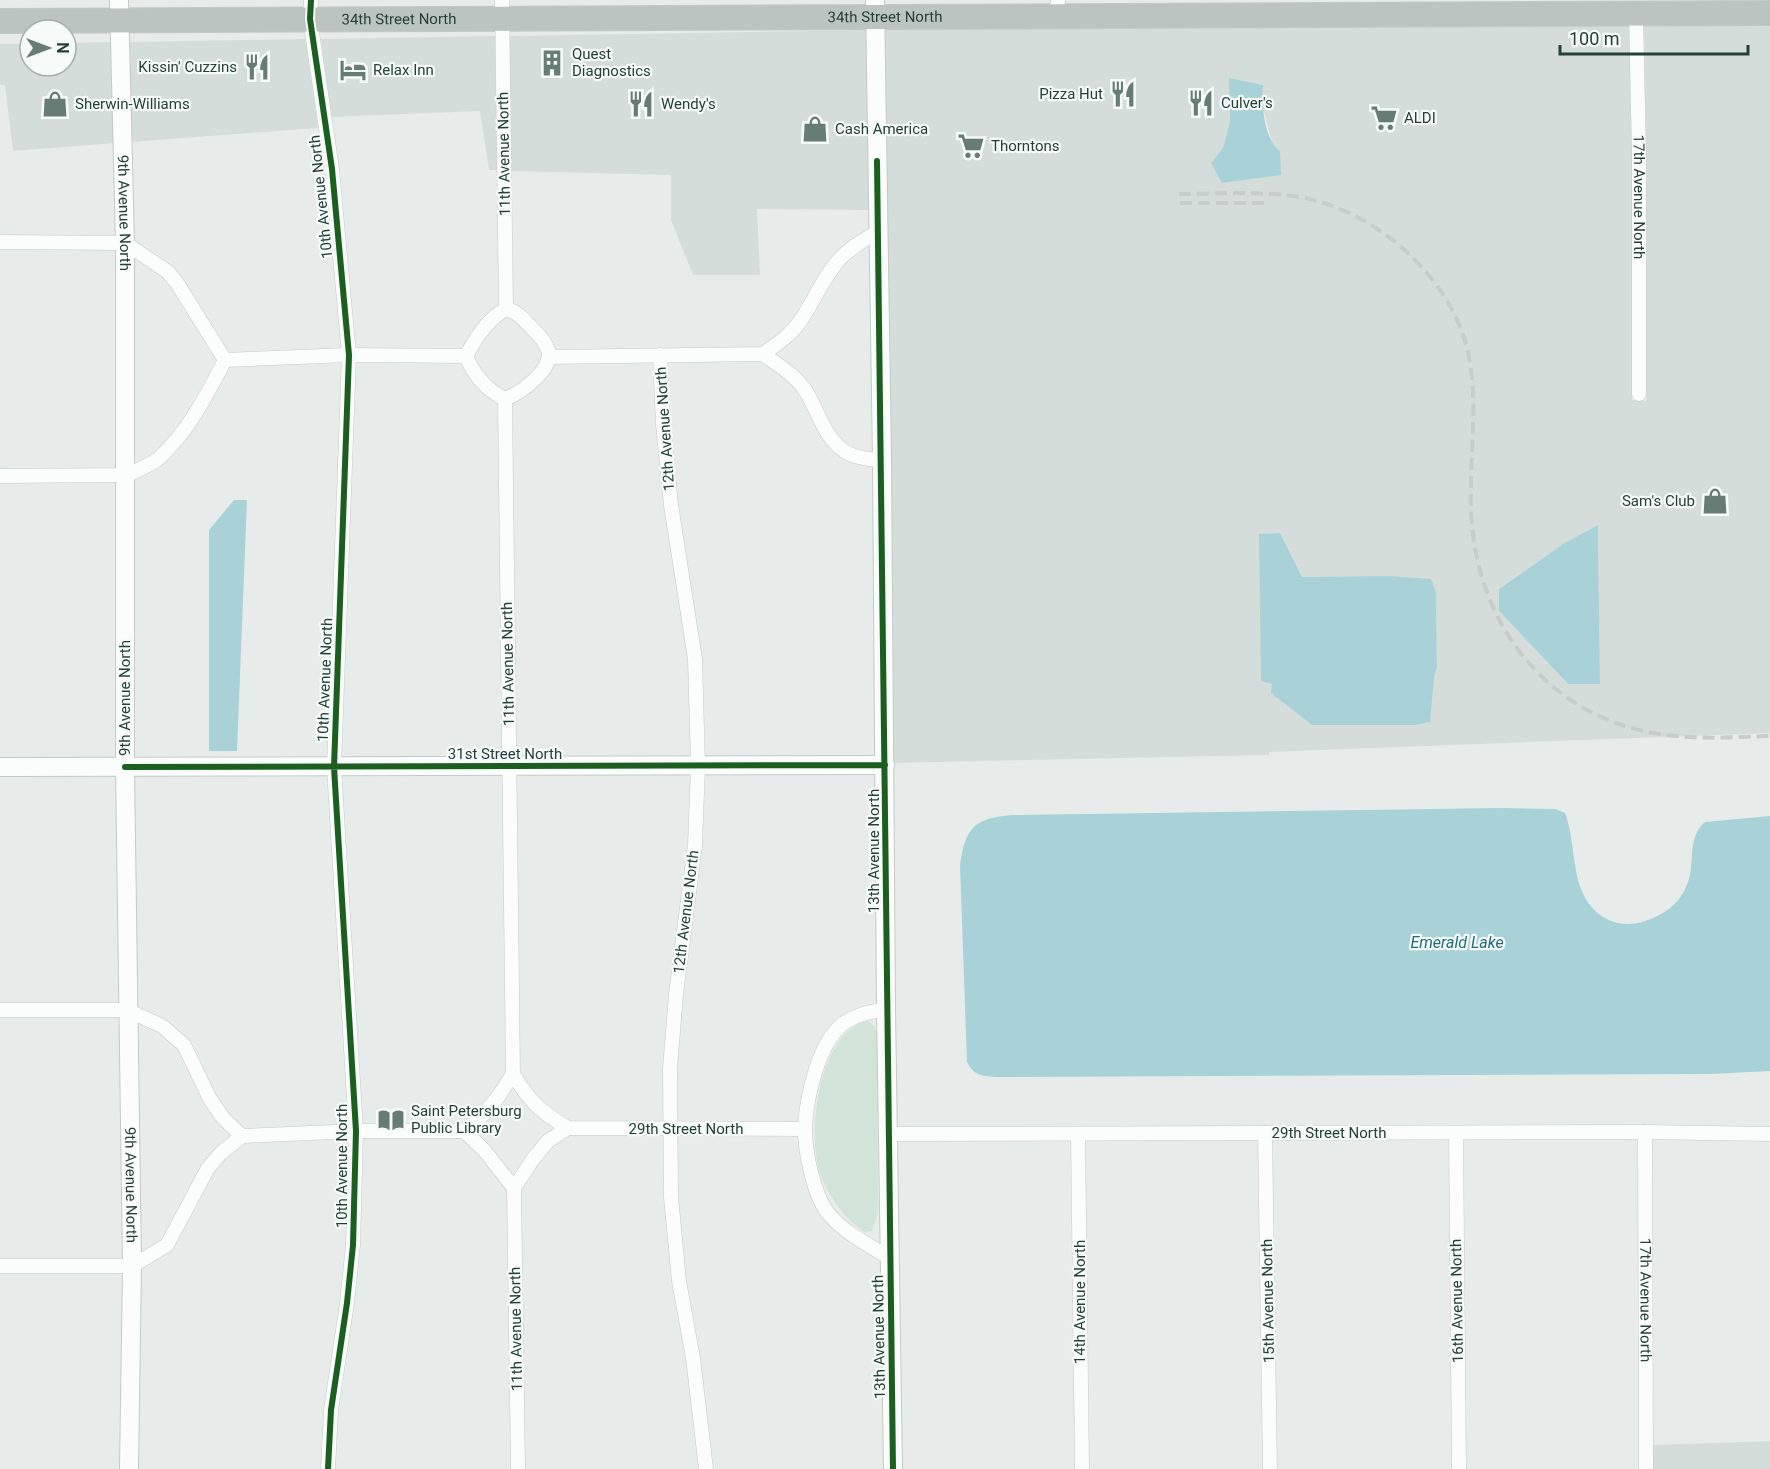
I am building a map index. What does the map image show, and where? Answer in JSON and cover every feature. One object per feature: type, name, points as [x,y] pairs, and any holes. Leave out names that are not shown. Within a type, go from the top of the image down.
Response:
[{"type":"highway","name":"34th Street North","points":[[0,21],[120,10],[1636,7],[1770,13]]},
{"type":"street","name":"17th Avenue North","points":[[1636,7],[1640,394]]},
{"type":"street","name":"13th Avenue North","points":[[875,8],[893,1469]]},
{"type":"street","name":"11th Avenue North","points":[[502,9],[506,309]]},
{"type":"street","name":"9th Avenue North","points":[[120,10],[125,243],[125,767],[132,1266],[129,1469]]},
{"type":"street","name":"10th Avenue North","points":[[311,10],[332,169],[349,355],[334,767],[356,1131],[353,1245],[332,1410],[328,1469]]},
{"type":"street","points":[[549,357],[763,354],[786,337],[800,321],[838,260],[857,244],[879,231]]},
{"type":"street","points":[[0,242],[125,243],[168,272],[225,360]]},
{"type":"street","points":[[506,309],[517,314],[536,332],[548,348],[549,357],[546,366],[534,381],[515,395],[505,399],[494,394],[481,382],[466,356],[474,340],[488,323],[506,309]]},
{"type":"street","points":[[763,354],[788,372],[805,390],[818,417],[834,441],[848,454],[882,461]]},
{"type":"street","points":[[225,360],[349,355],[466,356]]},
{"type":"street","name":"12th Avenue North","points":[[660,355],[663,424],[671,505],[695,659],[698,766],[695,845],[676,994],[670,1068],[671,1197],[679,1281],[693,1358],[706,1469]]},
{"type":"street","points":[[0,476],[126,476],[158,458],[179,435],[207,394],[225,360]]},
{"type":"street","name":"11th Avenue North","points":[[505,399],[513,1074]]},
{"type":"street","name":"31st Street North","points":[[0,767],[885,765]]},
{"type":"street","points":[[0,1010],[127,1010],[162,1026],[184,1045],[210,1099],[223,1118],[242,1136]]},
{"type":"street","points":[[886,1010],[861,1014],[842,1024],[830,1039],[819,1061],[811,1088],[805,1129],[814,1186],[827,1212],[846,1229],[890,1258]]},
{"type":"street","points":[[0,1266],[132,1266],[167,1245],[208,1168],[221,1153],[242,1136],[356,1131],[464,1131],[488,1109],[513,1074],[525,1095],[532,1102],[547,1116],[568,1128],[548,1142],[514,1188],[484,1150],[464,1131]]},
{"type":"street","name":"29th Street North","points":[[568,1128],[805,1129]]},
{"type":"street","name":"17th Avenue North","points":[[1645,1132],[1646,1469]]},
{"type":"street","name":"29th Street North","points":[[888,1134],[1645,1132],[1770,1134]]},
{"type":"street","name":"15th Avenue North","points":[[1265,1133],[1270,1469]]},
{"type":"street","name":"14th Avenue North","points":[[1078,1134],[1082,1469]]},
{"type":"street","name":"16th Avenue North","points":[[1456,1134],[1459,1469]]},
{"type":"street","name":"11th Avenue North","points":[[514,1188],[518,1469]]},
{"type":"shaded area","points":[[1479,20],[1629,20],[1632,157],[1632,400],[1646,401],[1644,20],[1770,20],[1770,733],[1269,752],[1269,755],[892,763],[886,235],[889,233],[886,229],[883,30]],"holes":[[[1229,79],[1263,85],[1262,104],[1273,146],[1223,148],[1230,121]],[[1598,526],[1600,683],[1568,684],[1499,611],[1499,589],[1563,544]],[[1280,533],[1302,577],[1388,576],[1436,593],[1437,667],[1416,725],[1272,693]]]},
{"type":"shaded area","points":[[868,30],[871,210],[757,209],[760,275],[693,275],[671,220],[671,175],[511,171],[509,36]]},
{"type":"shaded area","points":[[495,36],[497,170],[489,170],[480,111],[331,117],[321,39]]},
{"type":"shaded area","points":[[306,39],[318,128],[130,142],[128,42]]},
{"type":"shaded area","points":[[113,42],[115,143],[13,151],[5,85],[0,85],[0,44],[18,43],[18,78],[78,78],[78,43]]},
{"type":"shaded area","points":[[1770,1441],[1770,1469],[1653,1469],[1653,1445]]},
{"type":"green space","points":[[868,1021],[875,1027],[877,1036],[878,1213],[872,1231],[864,1232],[845,1215],[826,1187],[817,1161],[815,1139],[820,1089],[827,1065],[837,1044],[851,1029]]},
{"type":"water","points":[[1229,78],[1263,85],[1265,121],[1270,138],[1280,151],[1281,175],[1222,183],[1211,163],[1223,148],[1230,121]]},
{"type":"water","points":[[234,500],[247,500],[237,751],[209,751],[209,530]]},
{"type":"water","points":[[1598,525],[1600,684],[1568,684],[1499,611],[1499,589],[1563,544]]},
{"type":"water","points":[[1280,533],[1302,577],[1388,576],[1431,579],[1436,592],[1437,667],[1430,722],[1416,725],[1312,725],[1271,693],[1272,684],[1261,681],[1259,534]]},
{"type":"water","name":"Emerald Lake","points":[[1555,809],[1565,813],[1576,872],[1586,900],[1609,920],[1627,924],[1659,915],[1681,896],[1690,874],[1696,835],[1705,822],[1770,816],[1770,1071],[1711,1074],[995,1077],[978,1074],[967,1062],[960,866],[968,834],[988,819],[1012,815]]},
{"type":"railway","points":[[1179,194],[1266,194],[1317,201],[1370,224],[1416,261],[1435,283],[1451,308],[1463,334],[1470,362],[1473,405],[1471,492],[1473,534],[1480,571],[1493,606],[1510,638],[1532,667],[1558,691],[1589,711],[1623,725],[1660,734],[1688,737],[1770,736]]},
{"type":"railway","points":[[1180,203],[1264,203]]},
{"type":"cycle path","points":[[311,0],[310,19],[332,169],[349,355],[334,767],[356,1131],[353,1245],[331,1410],[328,1469]]},
{"type":"cycle path","points":[[877,161],[893,1469]]},
{"type":"cycle path","points":[[125,767],[885,765]]},
{"type":"place","name":"Quest Diagnostics","points":[[552,63]]},
{"type":"place","name":"Kissin' Cuzzins","points":[[257,67]]},
{"type":"place","name":"Relax Inn","points":[[353,70]]},
{"type":"place","name":"Pizza Hut","points":[[1123,94]]},
{"type":"place","name":"Culver's","points":[[1201,103]]},
{"type":"place","name":"Sherwin-Williams","points":[[55,104]]},
{"type":"place","name":"Wendy's","points":[[641,104]]},
{"type":"place","name":"ALDI","points":[[1384,118]]},
{"type":"place","name":"Cash America","points":[[815,129]]},
{"type":"place","name":"Thorntons","points":[[971,146]]},
{"type":"place","name":"Sam's Club","points":[[1715,501]]},
{"type":"place","name":"Saint Petersburg Public Library","points":[[391,1120]]}]
